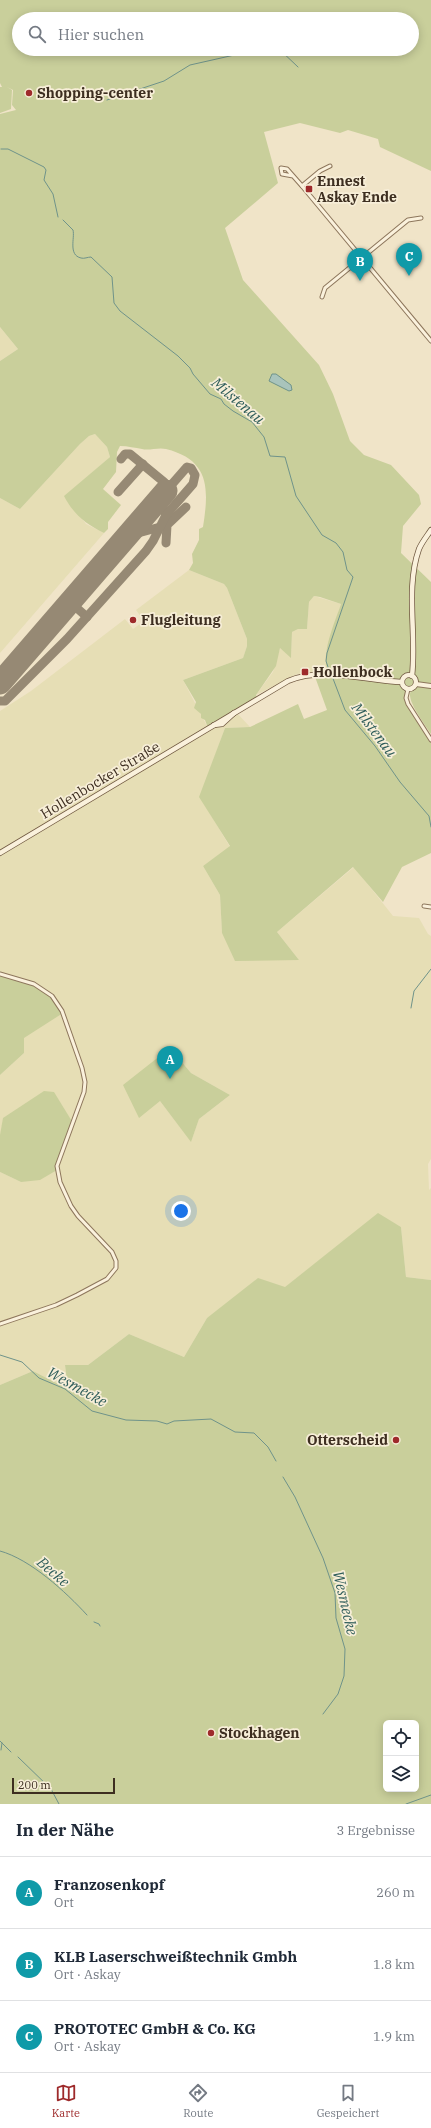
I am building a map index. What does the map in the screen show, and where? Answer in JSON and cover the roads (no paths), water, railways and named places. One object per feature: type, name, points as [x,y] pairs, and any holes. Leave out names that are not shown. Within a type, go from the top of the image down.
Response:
[{"type":"main road","points":[[412,676],[414,651],[414,567],[420,548],[431,530]]},
{"type":"main road","name":"Hollenbocker Straße","points":[[0,853],[288,681],[307,675],[331,675],[402,682]]},
{"type":"main road","points":[[406,676],[412,676],[416,679],[416,684],[414,687],[408,689],[402,682],[406,676]]},
{"type":"street","points":[[302,186],[320,171],[330,166]]},
{"type":"street","points":[[293,176],[431,341]]},
{"type":"street","points":[[322,297],[324,288],[408,220],[421,218]]},
{"type":"street","points":[[416,684],[431,686]]},
{"type":"street","points":[[408,689],[406,698],[408,704],[431,740]]},
{"type":"street","points":[[424,906],[431,907]]},
{"type":"street","points":[[0,974],[39,987],[52,996],[63,1013],[82,1068],[85,1088],[58,1166],[57,1174],[76,1213],[112,1252],[116,1264],[112,1275],[92,1288],[56,1305],[0,1324]]},
{"type":"water","points":[[272,374],[276,374],[291,385],[292,390],[289,391],[269,381]]},
{"type":"waterway","points":[[107,100],[164,81],[190,65],[230,56]]},
{"type":"waterway","points":[[286,56],[298,67]]},
{"type":"waterway","name":"Milstenau","points":[[1,149],[8,149],[44,167],[46,170],[44,180],[53,194],[58,217]]},
{"type":"waterway","name":"Milstenau","points":[[63,220],[73,230],[73,250],[77,256],[81,258],[91,257],[112,277],[114,303],[120,311],[178,356],[190,368],[193,374],[210,394],[221,399],[224,404],[233,411],[252,422],[264,437],[270,456],[285,457],[296,496],[322,535],[336,543],[343,552],[347,570],[353,577],[327,653],[326,661],[330,673]]},
{"type":"waterway","name":"Milstenau","points":[[332,676],[345,710],[375,746],[400,782],[429,816],[431,827]]},
{"type":"waterway","points":[[411,1008],[414,991],[431,969]]},
{"type":"waterway","name":"Wesmecke","points":[[0,1355],[22,1362],[39,1378],[65,1389],[92,1411],[126,1420],[157,1421],[167,1424],[174,1421],[211,1419],[235,1432],[254,1433],[268,1447],[276,1461]]},
{"type":"waterway","name":"Wesmecke","points":[[283,1477],[295,1497],[323,1558],[335,1593],[336,1618],[345,1649],[344,1676],[338,1694],[323,1714]]},
{"type":"waterway","name":"Becke","points":[[0,1551],[23,1561],[47,1577],[69,1596],[87,1615]]},
{"type":"waterway","name":"Becke","points":[[94,1622],[100,1626]]},
{"type":"waterway","name":"Becke","points":[[0,1741],[11,1752]]},
{"type":"waterway","name":"Becke","points":[[1,1750],[2,1743]]},
{"type":"waterway","name":"Becke","points":[[18,1757],[51,1789],[59,1804]]},
{"type":"waterway","points":[[406,1804],[431,1795]]},
{"type":"place","name":"Shopping-center","points":[[29,93]]},
{"type":"place","name":"Ennest Askay Ende","points":[[309,189]]},
{"type":"place","name":"PROTOTEC GmbH & Co. KG","points":[[409,276]]},
{"type":"place","name":"KLB Laserschweißtechnik Gmbh","points":[[360,281]]},
{"type":"place","name":"Flugleitung","points":[[133,620]]},
{"type":"place","name":"Hollenbock","points":[[305,672]]},
{"type":"place","name":"Franzosenkopf","points":[[170,1079]]},
{"type":"place","name":"Otterscheid","points":[[396,1440]]},
{"type":"place","name":"Stockhagen","points":[[211,1733]]}]
